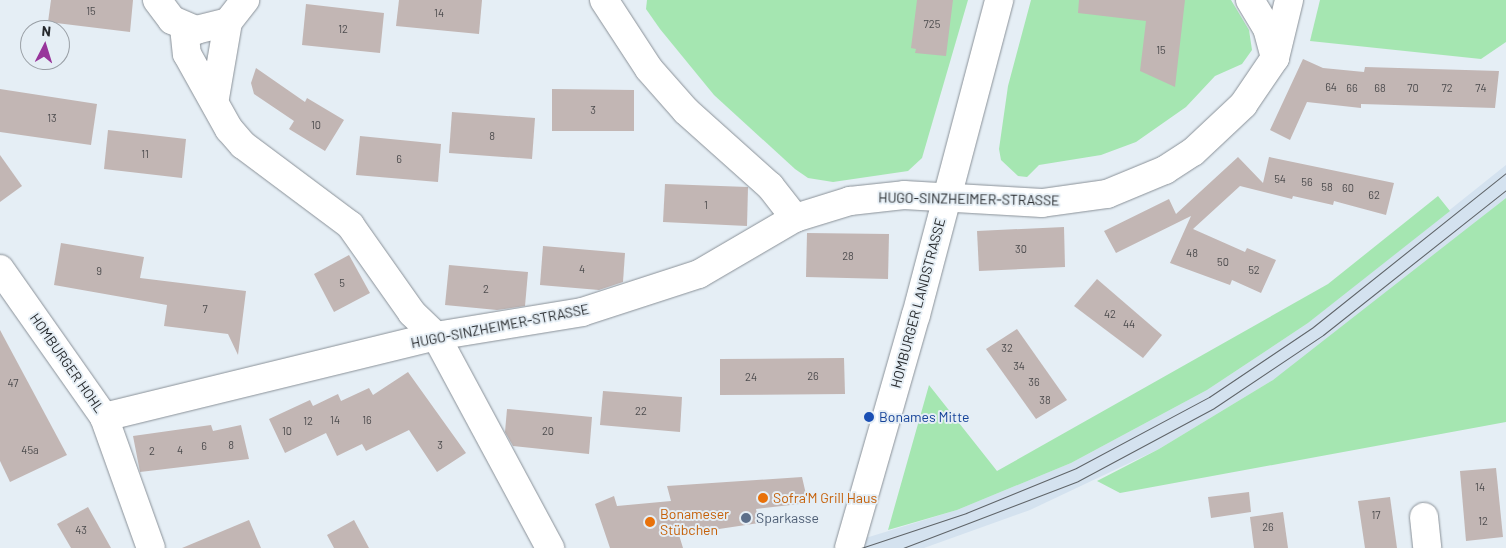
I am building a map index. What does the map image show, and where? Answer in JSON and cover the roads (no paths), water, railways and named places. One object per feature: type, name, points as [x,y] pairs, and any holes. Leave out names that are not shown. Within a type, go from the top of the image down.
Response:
[{"type":"street","points":[[157,0],[172,20],[184,27],[212,29],[228,22],[246,0]]},
{"type":"street","points":[[604,0],[649,69],[686,111],[758,174],[795,218]]},
{"type":"street","name":"HOMBURGER LANDSTRASSE","points":[[849,548],[999,0]]},
{"type":"street","points":[[1250,0],[1267,28],[1275,58]]},
{"type":"street","name":"HUGO-SINZHEIMER-STRASSE","points":[[104,417],[436,336],[582,312],[699,274],[795,218],[880,196],[1050,202],[1107,194],[1138,184],[1186,156],[1220,130],[1243,105],[1275,58],[1289,0]]},
{"type":"street","points":[[214,98],[228,22]]},
{"type":"street","points":[[184,27],[187,54],[214,98],[229,129],[243,145],[350,225],[412,313],[436,336],[550,548]]},
{"type":"street","name":"HOMBURGER HOHL","points":[[0,269],[104,417],[151,548]]},
{"type":"street","points":[[1424,517],[1427,548]]},
{"type":"tram line","points":[[861,548],[966,513],[1076,468],[1209,397],[1313,327],[1506,173]]},
{"type":"tram line","points":[[903,548],[1078,481],[1214,408],[1323,335],[1506,190]]},
{"type":"place","name":"Bonames Mitte","points":[[869,417]]},
{"type":"place","name":"Sofra'M Grill Haus","points":[[763,498]]},
{"type":"place","name":"Sparkasse","points":[[746,518]]},
{"type":"place","name":"Bonameser Stübchen","points":[[650,522]]}]
